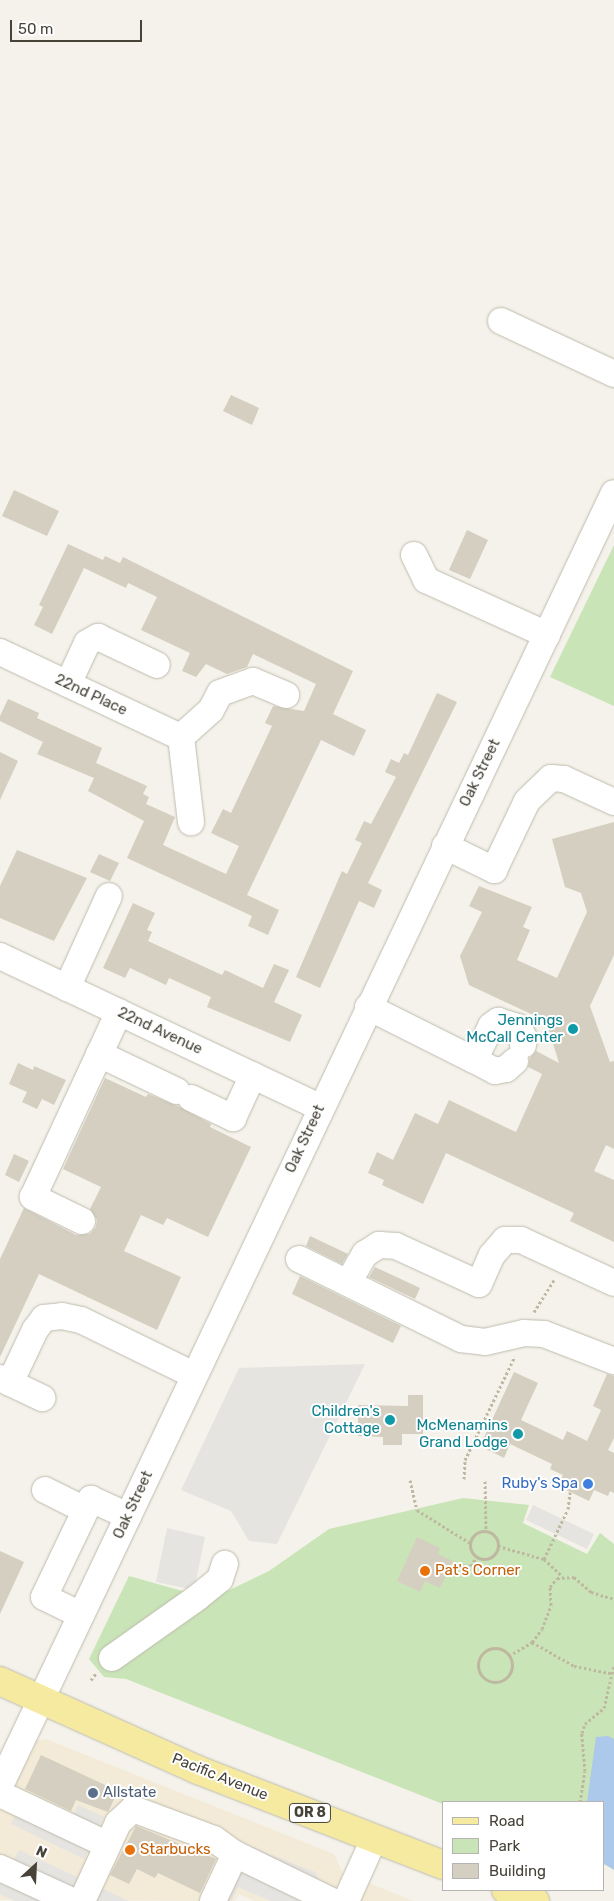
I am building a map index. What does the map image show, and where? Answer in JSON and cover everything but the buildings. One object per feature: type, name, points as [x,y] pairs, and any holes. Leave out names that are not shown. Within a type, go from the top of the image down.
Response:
[{"type":"main road","name":"Pacific Avenue","points":[[0,1681],[198,1770],[442,1865]]},
{"type":"main road","points":[[509,1891],[535,1901]]},
{"type":"street","points":[[501,320],[614,374]]},
{"type":"street","name":"Oak Street","points":[[0,1786],[320,1107],[614,493]]},
{"type":"street","points":[[414,555],[426,580],[547,635]]},
{"type":"street","points":[[68,684],[91,639],[98,637],[157,665]]},
{"type":"street","name":"22nd Place","points":[[0,652],[181,737]]},
{"type":"street","points":[[191,822],[181,737],[211,710],[220,693],[253,681],[286,695]]},
{"type":"street","points":[[444,846],[494,870],[527,801],[551,778],[564,779],[614,802]]},
{"type":"street","points":[[67,988],[109,896]]},
{"type":"street","name":"22nd Avenue","points":[[0,956],[320,1107]]},
{"type":"street","points":[[368,1007],[474,1060],[495,1070],[506,1069],[519,1053],[524,1038],[518,1027],[498,1021],[491,1026],[474,1060]]},
{"type":"street","points":[[82,1221],[33,1197],[119,1012]]},
{"type":"street","points":[[99,1054],[233,1118],[253,1075]]},
{"type":"street","points":[[348,1283],[365,1254],[379,1245],[396,1246],[479,1284],[492,1255],[505,1240],[521,1240],[614,1282]]},
{"type":"street","points":[[299,1259],[461,1339],[485,1342],[524,1333],[544,1334],[614,1361]]},
{"type":"street","points":[[42,1398],[5,1381],[44,1318],[62,1316],[82,1320],[194,1375]]},
{"type":"street","points":[[45,1490],[85,1510]]},
{"type":"street","points":[[81,1615],[44,1597],[85,1510],[91,1499],[128,1516]]},
{"type":"street","points":[[112,1658],[220,1579],[225,1564]]},
{"type":"street","points":[[0,1794],[95,1839]]},
{"type":"street","points":[[82,1901],[118,1823],[133,1809],[214,1839],[235,1854],[332,1901]]},
{"type":"street","points":[[346,1901],[374,1839]]},
{"type":"street","points":[[213,1901],[235,1854]]},
{"type":"street","points":[[0,1868],[72,1901]]},
{"type":"path","points":[[464,1479],[465,1460],[524,1333],[565,1260]]},
{"type":"path","points":[[410,1480],[417,1510],[470,1543],[477,1556]]},
{"type":"path","points":[[485,1481],[486,1531]]},
{"type":"path","points":[[544,1559],[568,1509],[570,1492]]},
{"type":"path","points":[[470,1543],[476,1534],[486,1531],[495,1536],[498,1546]]},
{"type":"path","points":[[477,1556],[488,1558],[498,1546]]},
{"type":"path","points":[[498,1546],[544,1559],[562,1576],[574,1577],[591,1592],[614,1599]]},
{"type":"path","points":[[453,1566],[471,1566],[477,1556]]},
{"type":"path","points":[[509,1656],[532,1642],[548,1618],[550,1587],[562,1576]]},
{"type":"path","points":[[532,1642],[574,1666],[611,1673]]},
{"type":"path","points":[[499,1648],[509,1656],[511,1669],[504,1680],[490,1682],[480,1674],[478,1661],[486,1650],[499,1648]]},
{"type":"path","points":[[580,1801],[586,1771],[582,1733],[586,1724],[604,1708],[610,1692],[611,1673],[614,1664]]},
{"type":"shaded area","points":[[365,1364],[277,1544],[249,1541],[231,1511],[181,1490],[239,1368]]},
{"type":"shaded area","points":[[533,1505],[594,1534],[587,1549],[526,1520]]},
{"type":"shaded area","points":[[167,1528],[205,1537],[194,1590],[156,1582]]},
{"type":"shaded area","points":[[46,1739],[334,1854],[343,1874],[330,1901],[254,1901],[239,1894],[235,1901],[0,1900],[0,1808],[35,1741]]},
{"type":"shaded area","points":[[24,1795],[72,1818],[78,1805],[104,1817],[84,1859],[11,1824]]},
{"type":"shaded area","points":[[231,1839],[315,1872],[320,1881],[311,1901],[271,1901],[238,1887],[231,1901],[202,1901]]},
{"type":"shaded area","points":[[19,1850],[129,1901],[14,1901],[0,1894],[0,1857],[12,1862]]},
{"type":"shaded area","points":[[369,1883],[413,1901],[360,1901]]},
{"type":"green space","points":[[614,545],[614,706],[550,677]]},
{"type":"green space","points":[[463,1498],[529,1505],[523,1523],[587,1554],[600,1533],[614,1544],[614,1869],[604,1864],[604,1801],[442,1801],[442,1804],[126,1679],[104,1677],[89,1659],[129,1576],[211,1599],[269,1571],[329,1529]]},
{"type":"water","points":[[608,1736],[614,1739],[614,1870],[604,1864],[604,1801],[587,1801],[596,1737]]},
{"type":"place","name":"Jennings McCall Center","points":[[573,1029]]},
{"type":"place","name":"Children's Cottage","points":[[390,1420]]},
{"type":"place","name":"McMenamins Grand Lodge","points":[[518,1434]]},
{"type":"place","name":"Ruby's Spa","points":[[588,1484]]},
{"type":"place","name":"Pat's Corner","points":[[425,1571]]},
{"type":"place","name":"Allstate","points":[[93,1793]]},
{"type":"place","name":"Starbucks","points":[[130,1850]]}]
